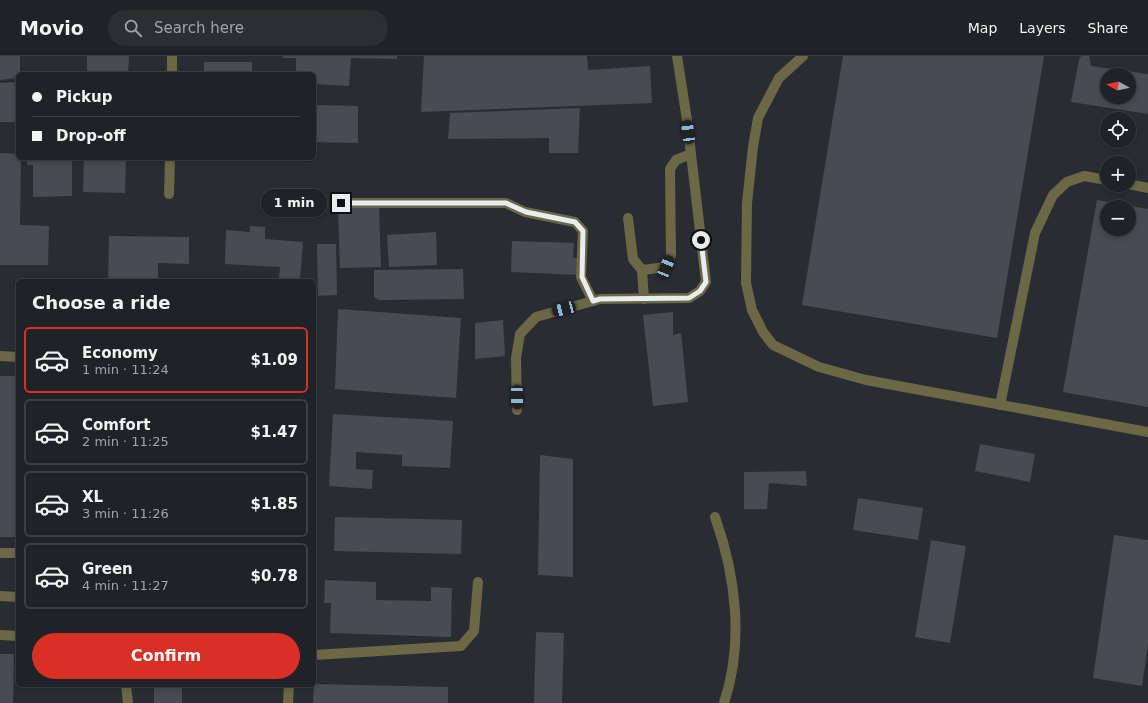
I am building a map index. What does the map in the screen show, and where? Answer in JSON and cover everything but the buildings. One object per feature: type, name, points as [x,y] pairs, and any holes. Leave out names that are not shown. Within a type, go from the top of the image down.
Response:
[{"type":"lane","points":[[172,56],[172,72]]},
{"type":"lane","points":[[517,410],[516,358],[520,334],[536,317],[600,299],[689,298],[700,291],[706,282],[678,56]]},
{"type":"lane","points":[[803,56],[778,78],[758,118],[753,147],[748,202],[746,283],[752,310],[763,332],[773,345],[819,367],[866,380],[1148,432]]},
{"type":"lane","points":[[642,270],[666,267],[671,256],[670,169],[676,160],[691,154]]},
{"type":"lane","points":[[169,194],[170,160]]},
{"type":"lane","points":[[1000,404],[1035,233],[1054,195],[1067,182],[1084,176],[1100,179]]},
{"type":"lane","points":[[1136,185],[1148,188]]},
{"type":"lane","points":[[341,203],[506,203],[526,212],[575,222],[583,231],[582,277],[593,301]]},
{"type":"lane","points":[[628,218],[633,259],[642,270],[644,299]]},
{"type":"lane","points":[[0,356],[16,357]]},
{"type":"lane","points":[[715,517],[725,544],[735,604],[736,638],[729,688],[724,703]]},
{"type":"lane","points":[[0,553],[16,553]]},
{"type":"lane","points":[[316,655],[461,646],[474,631],[478,582]]},
{"type":"lane","points":[[0,596],[16,597]]},
{"type":"lane","points":[[0,635],[16,636]]},
{"type":"lane","points":[[126,687],[128,703]]},
{"type":"lane","points":[[288,703],[289,687]]},
{"type":"route","points":[[341,203],[506,203],[526,212],[575,222],[583,231],[582,277],[593,301],[600,299],[689,298],[700,291],[706,282],[701,240]]}]
